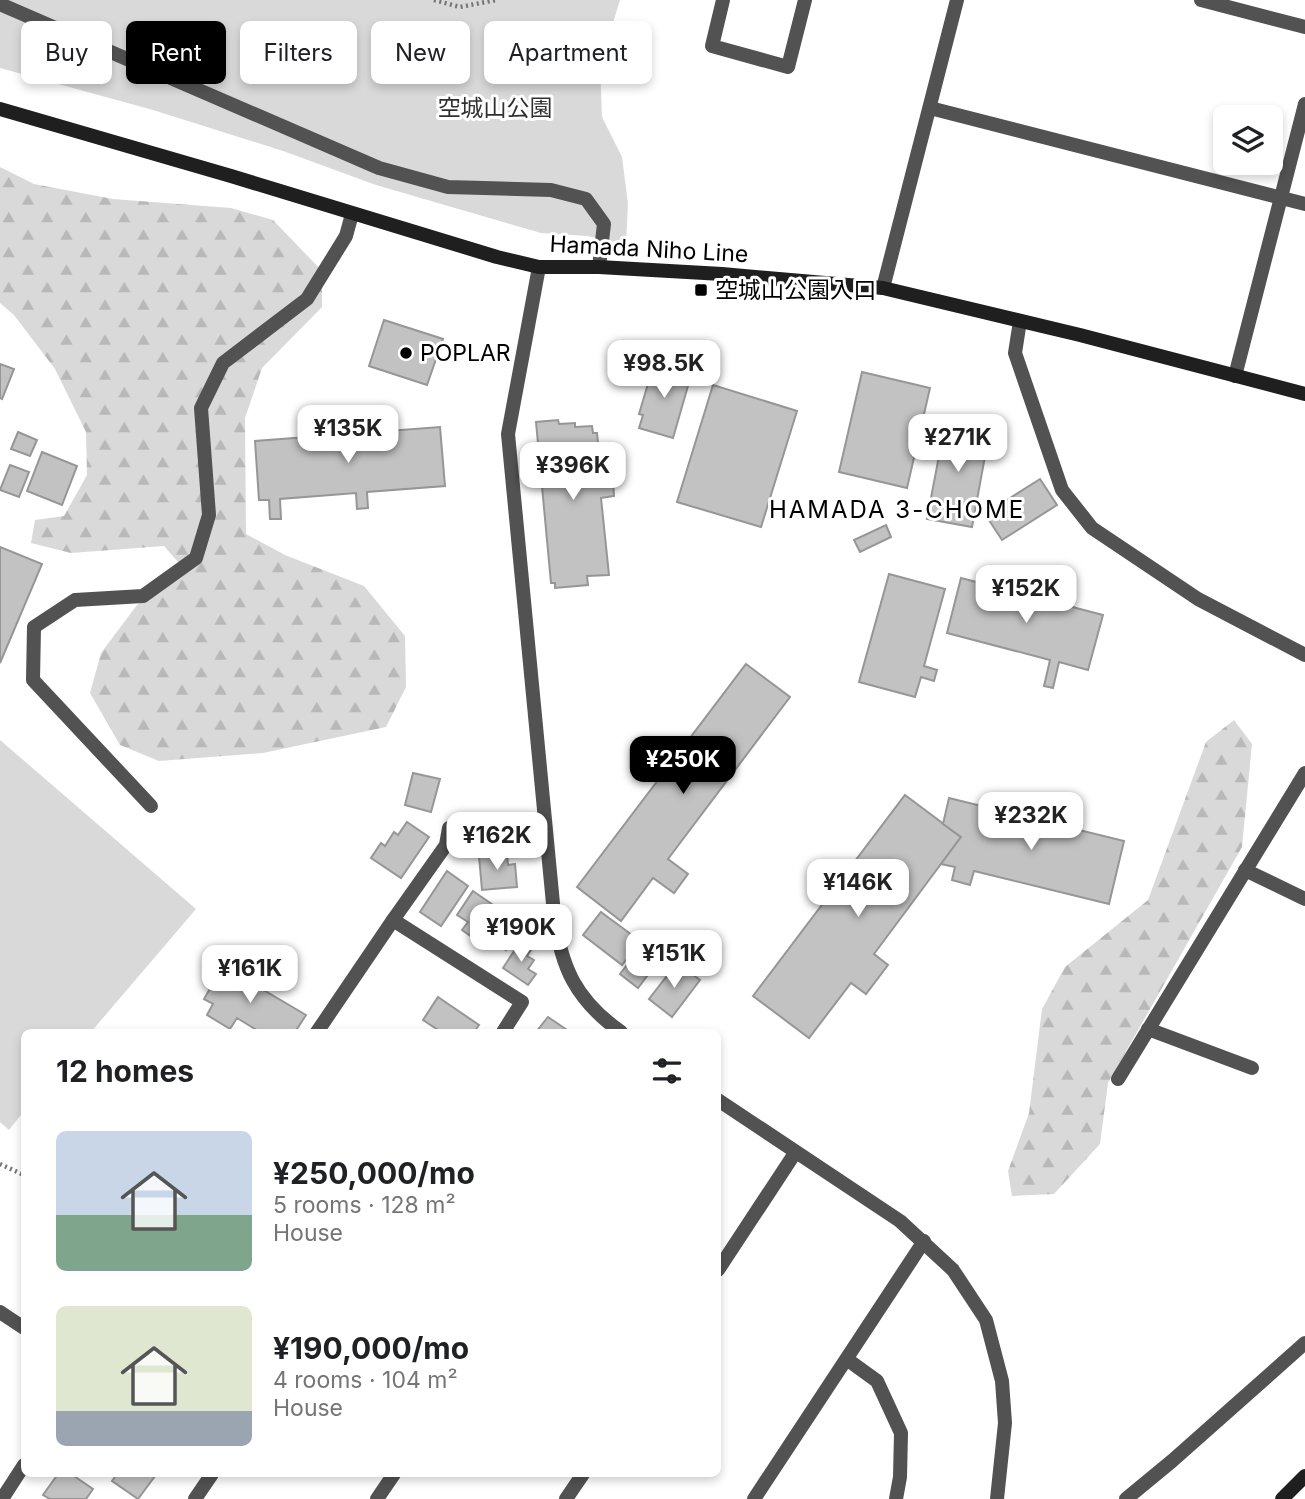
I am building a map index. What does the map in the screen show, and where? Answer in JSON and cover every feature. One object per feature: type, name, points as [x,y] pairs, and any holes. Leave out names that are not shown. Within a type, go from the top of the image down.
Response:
[{"type":"main road","name":"Hamada Niho Line","points":[[0,109],[497,257],[539,267],[599,267],[883,288],[1305,394]]},
{"type":"main road","points":[[1282,1499],[1305,1476]]},
{"type":"street","points":[[723,0],[712,46],[788,67],[805,0]]},
{"type":"street","points":[[883,288],[957,0]]},
{"type":"street","points":[[1201,0],[1305,27]]},
{"type":"street","points":[[0,4],[379,168],[447,187],[551,190],[586,199],[604,224],[599,267]]},
{"type":"street","points":[[1235,376],[1305,104]]},
{"type":"street","points":[[930,107],[1305,204]]},
{"type":"street","points":[[151,806],[33,680],[34,627],[75,600],[143,596],[196,558],[209,515],[201,408],[223,363],[307,299],[346,236],[352,214]]},
{"type":"street","points":[[539,267],[508,434],[554,914],[558,944],[570,977],[596,1015],[617,1029]]},
{"type":"street","points":[[1020,321],[1015,353],[1062,490],[1092,528],[1198,599],[1305,654]]},
{"type":"street","points":[[1118,1079],[1305,773]]},
{"type":"street","points":[[319,1029],[446,845],[449,828]]},
{"type":"street","points":[[1245,870],[1305,899]]},
{"type":"street","points":[[393,920],[522,1002],[505,1029]]},
{"type":"street","points":[[1148,1029],[1252,1068]]},
{"type":"street","points":[[721,1102],[900,1221],[953,1270],[986,1320],[1002,1381],[1005,1423],[997,1499]]},
{"type":"street","points":[[721,1265],[795,1153]]},
{"type":"street","points":[[754,1499],[924,1241]]},
{"type":"street","points":[[0,1312],[21,1326]]},
{"type":"street","points":[[1126,1499],[1305,1343]]},
{"type":"street","points":[[848,1360],[877,1381],[901,1433],[900,1477],[896,1499]]},
{"type":"street","points":[[2,1499],[21,1470]]},
{"type":"street","points":[[195,1499],[210,1477]]},
{"type":"street","points":[[377,1499],[392,1477]]},
{"type":"street","points":[[566,1499],[581,1477]]},
{"type":"path","points":[[434,0],[460,7],[496,0]]},
{"type":"path","points":[[0,1164],[21,1174]]},
{"type":"green space","name":"空城山公園","points":[[0,0],[620,0],[614,21],[484,21],[484,84],[601,84],[602,117],[622,157],[628,204],[626,244],[587,236],[541,233],[376,185],[283,151],[153,110],[58,84],[112,84],[112,21],[21,21],[21,74],[0,68]]},
{"type":"green space","points":[[0,167],[34,184],[113,199],[231,208],[273,220],[322,271],[322,307],[262,368],[245,418],[246,534],[285,555],[364,586],[405,636],[406,687],[386,727],[263,753],[159,761],[120,745],[90,693],[101,653],[137,605],[185,570],[164,546],[71,553],[31,543],[35,520],[64,516],[87,475],[86,432],[55,369],[14,315],[0,303]]},
{"type":"green space","points":[[1234,720],[1252,744],[1242,847],[1108,1083],[1100,1144],[1054,1194],[1012,1196],[1008,1171],[1029,1113],[1042,1009],[1065,967],[1148,900],[1206,742]]},
{"type":"green space","points":[[0,740],[196,909],[94,1029],[21,1029],[21,1115],[9,1130],[0,1122]]},
{"type":"building","name":"POPLAR","points":[[384,320],[443,339],[427,385],[369,366]]},
{"type":"building","points":[[658,362],[692,372],[673,438],[639,428],[643,415],[639,414],[650,377],[654,378]]},
{"type":"building","points":[[0,364],[14,369],[2,399],[0,398]]},
{"type":"building","points":[[862,372],[930,388],[907,488],[839,472]]},
{"type":"building","points":[[713,385],[797,411],[761,527],[677,502]]},
{"type":"building","points":[[946,419],[980,430],[988,440],[972,527],[927,519]]},
{"type":"building","points":[[558,420],[559,424],[575,423],[575,427],[592,426],[593,433],[597,433],[602,482],[613,481],[614,496],[601,498],[609,575],[587,576],[588,585],[555,588],[555,583],[551,583],[536,422]]},
{"type":"building","points":[[440,427],[445,486],[367,492],[368,508],[357,509],[356,493],[280,499],[281,519],[270,519],[269,500],[259,500],[255,441]]},
{"type":"building","points":[[18,432],[37,440],[30,456],[11,449]]},
{"type":"building","points":[[42,452],[77,466],[62,505],[27,491]]},
{"type":"building","points":[[10,465],[29,472],[19,497],[0,490]]},
{"type":"building","points":[[1040,479],[1057,505],[1002,540],[985,514]]},
{"type":"building","points":[[886,525],[891,537],[860,552],[854,540]]},
{"type":"building","points":[[0,547],[42,564],[0,663]]},
{"type":"building","points":[[889,574],[945,589],[924,666],[937,670],[934,681],[921,677],[915,697],[859,682]]},
{"type":"building","points":[[961,578],[1103,615],[1088,670],[1059,662],[1053,688],[1044,686],[1050,660],[947,633]]},
{"type":"building","points":[[746,664],[790,697],[668,859],[688,874],[674,893],[653,878],[621,921],[577,887]]},
{"type":"building","points":[[413,773],[440,779],[431,812],[405,805]]},
{"type":"building","points":[[905,795],[961,837],[874,954],[888,965],[866,994],[851,983],[809,1038],[753,996]]},
{"type":"building","points":[[949,798],[1124,841],[1109,904],[974,871],[970,885],[952,880],[955,867],[941,864],[961,837],[943,824]]},
{"type":"building","points":[[407,822],[429,837],[401,878],[371,858],[381,843],[385,846],[394,832],[398,835]]},
{"type":"building","points":[[507,853],[508,865],[515,864],[517,887],[482,890],[479,856]]},
{"type":"building","points":[[447,871],[468,886],[441,926],[420,912]]},
{"type":"building","points":[[473,891],[496,907],[475,939],[462,930],[468,922],[457,915]]},
{"type":"building","points":[[601,912],[640,941],[622,965],[583,935]]},
{"type":"building","points":[[498,913],[521,929],[506,950],[484,935]]},
{"type":"building","points":[[520,942],[531,950],[527,956],[534,960],[528,969],[536,974],[528,985],[503,968]]},
{"type":"building","points":[[644,943],[662,956],[638,988],[620,974]]},
{"type":"building","points":[[677,963],[700,980],[672,1017],[649,999]]},
{"type":"building","points":[[223,966],[306,1015],[297,1029],[255,1029],[237,1018],[230,1029],[207,1015],[213,1004],[204,999]]},
{"type":"building","points":[[438,997],[479,1025],[476,1029],[436,1029],[423,1020]]},
{"type":"building","points":[[548,1017],[566,1029],[538,1029]]},
{"type":"building","points":[[56,1477],[75,1477],[93,1489],[86,1499],[50,1499],[43,1495]]},
{"type":"building","points":[[115,1477],[154,1477],[138,1499],[112,1481]]},
{"type":"place","name":"空城山公園入口","points":[[701,290]]},
{"type":"place","name":"POPLAR","points":[[406,353]]},
{"type":"district","name":"HAMADA 3-CHOME","points":[[897,509]]}]
